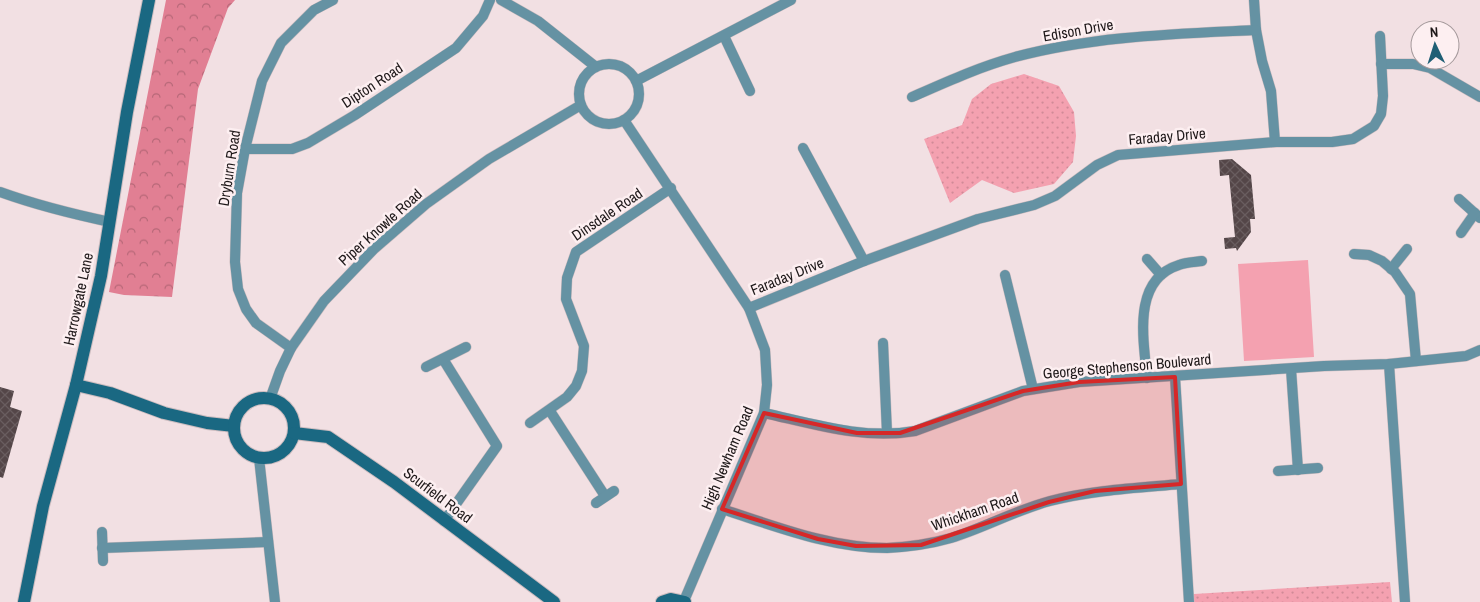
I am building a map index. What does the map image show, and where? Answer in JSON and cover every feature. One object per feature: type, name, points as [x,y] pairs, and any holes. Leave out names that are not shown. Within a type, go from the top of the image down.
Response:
[{"type":"street","name":"Harrowgate Lane","points":[[24,602],[43,506],[76,385],[102,276],[127,112],[149,0]]},
{"type":"street","name":"Dryburn Road","points":[[291,348],[256,323],[246,309],[238,288],[235,262],[238,193],[244,149],[262,81],[281,43],[314,10],[333,0]]},
{"type":"street","name":"Dipton Road","points":[[244,149],[292,149],[355,115],[456,48],[484,16],[490,0]]},
{"type":"street","points":[[500,0],[538,21],[596,67]]},
{"type":"street","points":[[636,81],[791,0]]},
{"type":"street","points":[[1254,0],[1256,30],[1262,61],[1271,90],[1274,142]]},
{"type":"street","name":"Edison Drive","points":[[912,97],[952,79],[1015,57],[1065,46],[1122,38],[1256,30]]},
{"type":"street","points":[[724,36],[750,91]]},
{"type":"street","name":"Faraday Drive","points":[[749,308],[864,261],[978,219],[1034,204],[1055,196],[1097,166],[1118,155],[1274,142],[1323,142],[1353,139],[1374,126],[1381,114],[1383,96],[1380,36]]},
{"type":"street","points":[[606,64],[620,66],[629,72],[636,81],[639,91],[638,101],[632,113],[624,120],[610,124],[600,122],[591,118],[581,104],[580,84],[587,73],[596,67],[606,64]]},
{"type":"street","points":[[1382,64],[1413,64],[1430,68],[1480,97]]},
{"type":"street","name":"Piper Knowle Road","points":[[270,399],[291,348],[324,301],[374,249],[418,209],[489,159],[581,104]]},
{"type":"street","name":"High Newham Road","points":[[624,120],[749,308],[765,350],[767,385],[764,413],[684,602]]},
{"type":"street","points":[[803,148],[864,261]]},
{"type":"street","name":"Dinsdale Road","points":[[530,423],[550,411],[576,386],[584,358],[584,346],[566,299],[567,278],[576,252],[671,188]]},
{"type":"street","points":[[0,192],[59,211],[110,222]]},
{"type":"street","points":[[1459,199],[1477,216],[1461,233]]},
{"type":"street","points":[[1391,269],[1407,249]]},
{"type":"street","points":[[1354,254],[1369,255],[1382,261],[1391,269],[1410,294],[1416,361]]},
{"type":"street","points":[[1147,259],[1161,275]]},
{"type":"street","points":[[1147,378],[1143,316],[1147,294],[1161,275],[1178,265],[1202,261]]},
{"type":"street","points":[[1005,275],[1033,389]]},
{"type":"street","points":[[883,343],[888,433]]},
{"type":"street","points":[[426,368],[466,347]]},
{"type":"street","name":"George Stephenson Boulevard","points":[[764,413],[856,433],[915,431],[1023,391],[1079,382],[1389,364],[1466,356],[1480,350]]},
{"type":"street","points":[[443,359],[497,446],[444,521]]},
{"type":"street","points":[[1389,364],[1405,602]]},
{"type":"street","points":[[1292,369],[1298,470]]},
{"type":"street","points":[[1174,377],[1189,602]]},
{"type":"street","points":[[76,385],[110,393],[164,412],[208,423],[234,426]]},
{"type":"street","points":[[270,399],[281,404],[289,411],[294,433],[292,441],[282,453],[267,458],[259,458],[249,454],[240,447],[234,426],[242,408],[250,402],[270,399]]},
{"type":"street","points":[[550,411],[601,500],[614,491]]},
{"type":"street","name":"Scurfield Road","points":[[294,433],[328,437],[394,482],[554,602]]},
{"type":"street","points":[[259,458],[275,602]]},
{"type":"street","points":[[1278,471],[1318,468]]},
{"type":"street","name":"Whickham Road","points":[[722,510],[818,539],[856,546],[887,548],[921,545],[950,538],[1049,502],[1095,491],[1181,484]]},
{"type":"street","points":[[102,532],[102,561]]},
{"type":"street","points":[[102,548],[268,542]]},
{"type":"street","points":[[662,602],[671,599],[684,602]]},
{"type":"highlighted area","points":[[1175,377],[1181,484],[1095,491],[1049,502],[921,545],[856,546],[818,539],[722,509],[764,413],[857,433],[900,433],[1023,391],[1079,382]]},
{"type":"shaded area","points":[[1024,74],[1059,86],[1074,112],[1076,136],[1073,162],[1054,184],[1014,193],[982,180],[950,203],[924,139],[962,125],[972,99],[991,84]]},
{"type":"shaded area","points":[[1308,260],[1314,357],[1244,361],[1238,264]]},
{"type":"shaded area","points":[[1390,582],[1392,602],[1194,602],[1194,594]]},
{"type":"green space","points":[[166,0],[235,0],[228,8],[198,89],[172,297],[124,295],[109,292]]},
{"type":"building","points":[[1232,159],[1251,175],[1255,219],[1250,219],[1251,232],[1237,251],[1236,248],[1225,249],[1224,238],[1235,237],[1229,175],[1220,176],[1219,160]]},
{"type":"building","points":[[0,387],[14,391],[10,407],[22,411],[3,478],[0,477]]}]
